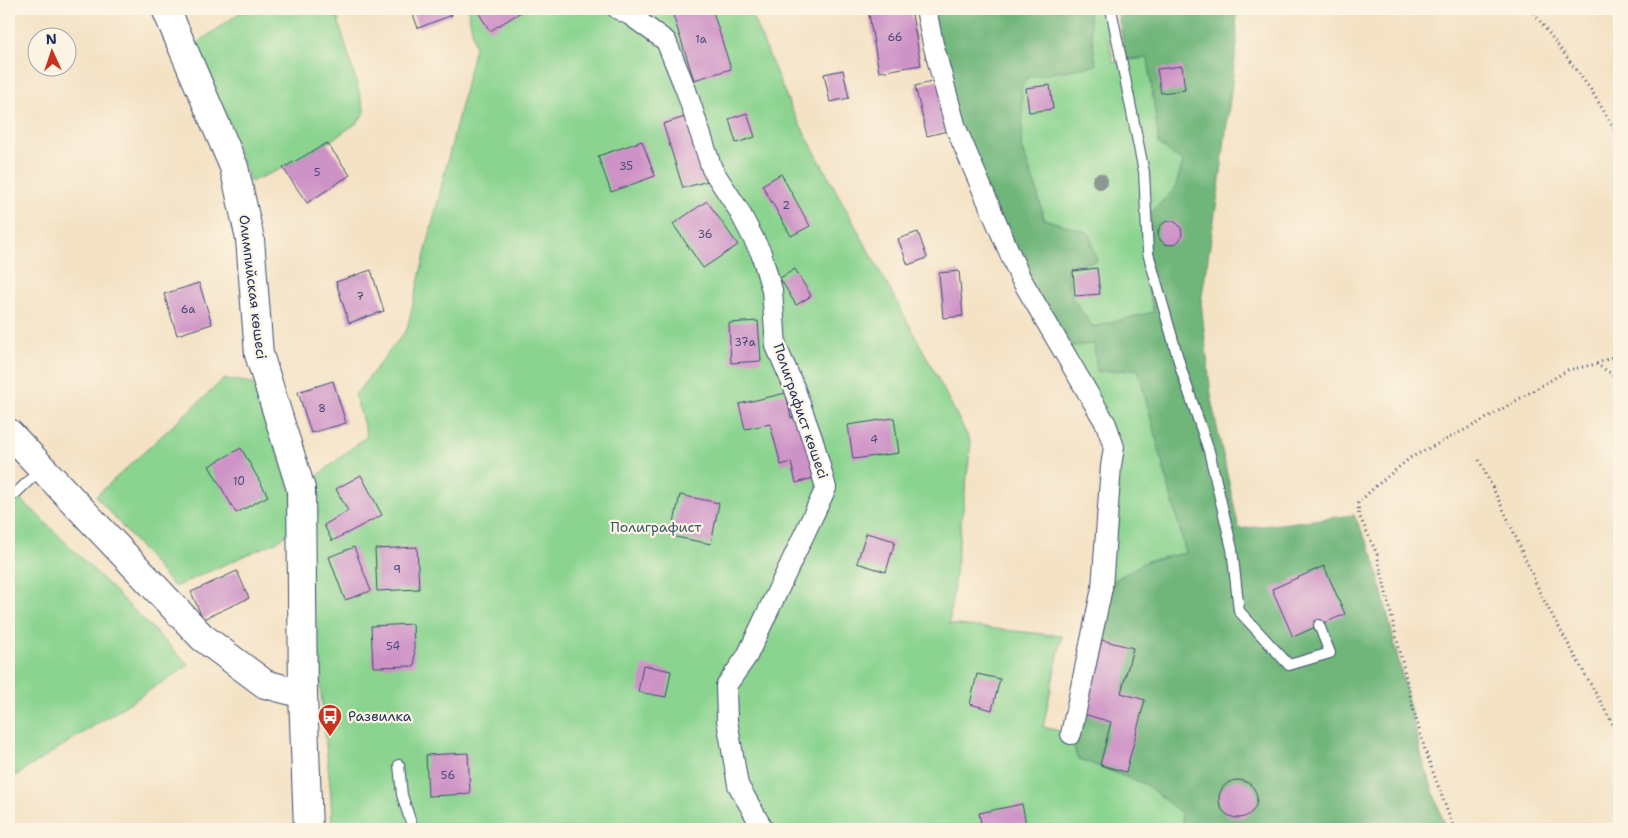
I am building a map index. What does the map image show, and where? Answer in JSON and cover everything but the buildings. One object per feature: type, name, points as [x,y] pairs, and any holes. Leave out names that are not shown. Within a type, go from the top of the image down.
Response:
[{"type":"street","name":"Олимпийская көшесі","points":[[166,9],[234,167],[250,239],[259,354],[301,489],[303,694],[308,829]]},
{"type":"street","name":"Полиграфист көшесі","points":[[618,9],[630,15],[666,41],[686,90],[712,169],[738,209],[761,253],[772,290],[776,346],[794,387],[813,441],[826,488],[748,656],[726,686],[727,720],[738,785],[763,829]]},
{"type":"street","points":[[926,9],[933,44],[956,128],[963,146],[1020,277],[1106,424],[1114,448],[1102,588],[1071,734]]},
{"type":"street","points":[[9,433],[202,637],[264,684],[303,694]]},
{"type":"lane","points":[[1110,9],[1144,172],[1148,253],[1182,372],[1209,451],[1232,549],[1239,611],[1289,665],[1330,653],[1319,625]]},
{"type":"lane","points":[[9,493],[15,494],[42,468]]},
{"type":"lane","points":[[399,765],[402,795],[413,829]]},
{"type":"path","points":[[1531,9],[1591,90],[1619,136]]},
{"type":"path","points":[[1454,829],[1414,712],[1377,554],[1359,515],[1358,503],[1410,458],[1480,422],[1568,370],[1596,364],[1619,354]]},
{"type":"path","points":[[1596,364],[1612,374],[1619,389]]},
{"type":"path","points":[[1479,460],[1508,517],[1542,597],[1619,735]]},
{"type":"green space","points":[[245,9],[335,9],[365,112],[357,123],[327,143],[283,168],[250,182],[196,44]]},
{"type":"green space","name":"Полиграфист","points":[[468,9],[749,9],[792,110],[930,363],[971,443],[949,624],[1062,636],[1043,727],[1071,734],[1077,758],[1145,784],[1182,813],[1184,829],[332,829],[331,796],[301,489],[367,436],[355,395],[407,329],[475,47]]},
{"type":"green space","points":[[926,9],[1088,9],[1096,65],[1028,77],[1021,87],[1023,112],[1021,147],[1037,191],[1044,219],[1089,233],[1097,261],[1066,267],[1072,298],[1093,327],[1154,312],[1146,283],[1151,212],[1175,189],[1183,162],[1159,144],[1148,58],[1126,59],[1117,9],[1236,9],[1237,42],[1219,188],[1201,302],[1212,404],[1239,529],[1354,515],[1374,558],[1422,758],[1446,829],[1184,829],[1181,813],[1145,784],[1077,758],[1071,734],[1102,588],[1147,561],[1186,553],[1138,369],[1097,372],[1094,344],[1061,347],[956,128]]},
{"type":"green space","points":[[1088,9],[1105,9],[1113,62],[1148,58],[1159,144],[1183,162],[1175,189],[1151,213],[1146,283],[1154,312],[1093,327],[1072,298],[1066,266],[1096,261],[1089,233],[1044,219],[1037,191],[1021,147],[1023,112],[1021,87],[1028,77],[1096,65]]},
{"type":"green space","points":[[1094,343],[1098,372],[1138,369],[1186,553],[1147,561],[1102,588],[1114,447],[1061,347]]},
{"type":"green space","points":[[224,379],[253,383],[293,496],[291,532],[276,542],[174,587],[96,496]]},
{"type":"green space","points":[[9,489],[39,516],[189,665],[9,780]]},
{"type":"place","name":"Развилка","points":[[330,737]]}]
